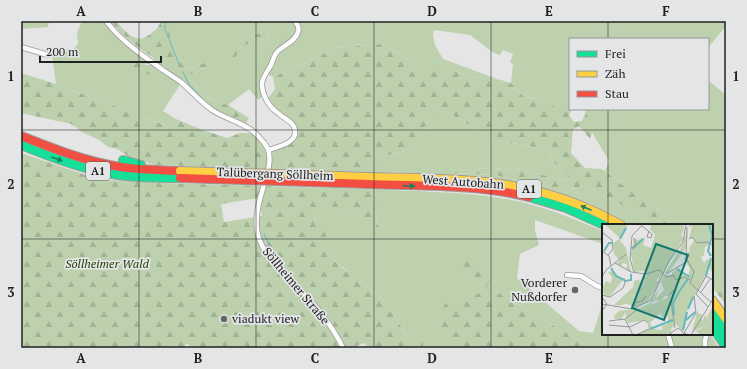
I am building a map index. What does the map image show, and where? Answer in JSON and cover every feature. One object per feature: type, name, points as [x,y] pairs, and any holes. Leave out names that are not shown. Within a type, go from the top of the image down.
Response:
[{"type":"highway","name":"A1","points":[[21,136],[64,153],[100,163],[123,167],[161,170],[180,175]]},
{"type":"highway","name":"A1","points":[[21,144],[60,160],[101,172],[133,176],[180,175]]},
{"type":"highway","points":[[123,160],[153,166],[161,170]]},
{"type":"highway","name":"Talübergang Söllheim","points":[[180,175],[370,181]]},
{"type":"highway","name":"West Autobahn","points":[[370,181],[430,179],[485,182],[523,188],[555,196],[588,208],[619,224]]},
{"type":"highway","name":"West Autobahn","points":[[370,181],[462,187],[520,195],[555,204],[602,224]]},
{"type":"highway","points":[[713,301],[726,319]]},
{"type":"highway","points":[[713,314],[726,333]]},
{"type":"highway","points":[[714,329],[726,347]]},
{"type":"highway","points":[[714,329],[722,348]]},
{"type":"street","points":[[106,21],[117,35],[180,82],[213,111],[241,124],[258,135],[268,150],[288,143],[295,135],[296,130],[294,126],[291,122],[277,113],[268,102],[262,86],[262,81],[274,56],[295,38],[298,32],[298,28],[294,21]]},
{"type":"street","points":[[21,47],[48,55]]},
{"type":"street","name":"Söllheimer Straße","points":[[268,150],[269,165],[259,199],[257,217],[258,234],[261,243],[267,255],[323,315],[343,348]]},
{"type":"street","points":[[567,275],[581,276],[602,288]]},
{"type":"street","points":[[668,335],[672,348]]},
{"type":"street","points":[[705,348],[704,340],[706,335]]},
{"type":"green space","points":[[21,21],[49,22],[48,27],[21,29]]},
{"type":"green space","points":[[82,21],[108,21],[131,43],[157,62],[142,65],[133,61],[152,75],[176,75],[183,80],[163,111],[176,119],[173,128],[56,84],[52,55],[53,47],[71,51],[78,44],[77,33]]},
{"type":"green space","points":[[110,21],[116,21],[123,29],[135,38],[144,38],[158,27],[161,21],[170,21],[170,34],[179,60],[186,69],[207,62],[207,67],[189,75],[188,78],[207,97],[228,105],[249,118],[246,123],[211,107],[176,75],[152,75],[122,67],[128,60],[142,65],[150,65],[155,59],[135,45]]},
{"type":"green space","points":[[170,21],[726,21],[726,26],[709,47],[709,38],[569,38],[569,105],[567,107],[555,107],[541,98],[524,97],[511,83],[513,64],[510,62],[513,54],[503,50],[500,55],[494,53],[470,35],[434,30],[433,35],[435,45],[443,59],[500,80],[472,77],[444,67],[416,67],[399,53],[380,44],[336,48],[273,77],[267,74],[262,76],[263,96],[258,100],[249,89],[228,105],[207,97],[188,78],[189,75],[207,67],[207,62],[186,69],[179,60],[170,34]],"holes":[[[265,31],[269,33],[267,37],[240,47],[238,42]]]},
{"type":"green space","points":[[265,31],[269,33],[267,37],[240,47],[236,57],[230,58],[222,54],[222,52],[238,42]]},
{"type":"green space","points":[[380,44],[399,53],[416,67],[444,67],[472,77],[501,80],[511,83],[524,97],[541,98],[555,107],[567,107],[569,105],[569,110],[572,110],[569,115],[574,122],[582,121],[586,111],[588,118],[587,124],[592,133],[590,139],[579,126],[573,130],[571,153],[585,168],[602,169],[632,192],[671,218],[677,224],[650,224],[624,206],[584,186],[569,190],[532,184],[495,175],[454,173],[454,170],[494,168],[531,172],[566,181],[568,174],[553,162],[549,151],[495,140],[445,111],[434,111],[413,149],[385,156],[370,172],[286,169],[288,144],[297,129],[278,112],[268,98],[275,89],[273,77],[336,48]]},
{"type":"green space","points":[[21,73],[56,84],[173,128],[176,119],[227,138],[240,133],[252,133],[265,149],[270,169],[155,165],[129,157],[117,149],[108,147],[71,124],[21,113]]},
{"type":"green space","points":[[709,81],[726,95],[726,293],[713,272],[713,224],[677,224],[671,218],[632,192],[605,171],[609,161],[587,124],[585,110],[709,110]]},
{"type":"green space","points":[[434,111],[445,111],[495,140],[549,151],[553,162],[568,174],[566,181],[531,172],[494,168],[454,170],[454,173],[495,175],[532,184],[569,190],[584,186],[624,206],[650,224],[628,224],[589,203],[555,191],[496,178],[465,175],[370,172],[385,156],[413,149]]},
{"type":"green space","points":[[288,144],[286,169],[270,169],[271,151]]},
{"type":"green space","name":"Söllheimer Wald","points":[[21,153],[95,178],[110,180],[370,189],[379,201],[376,211],[379,230],[360,218],[354,210],[343,213],[330,206],[324,207],[316,214],[315,224],[326,234],[324,251],[347,272],[353,271],[359,275],[361,283],[388,304],[408,338],[423,341],[423,346],[413,346],[410,348],[369,348],[364,343],[352,348],[192,348],[186,344],[184,348],[21,348]],"holes":[[[259,198],[262,216],[224,222],[221,204]]]},
{"type":"green space","points":[[370,189],[490,196],[544,208],[602,231],[602,244],[535,220],[535,230],[539,245],[520,254],[517,278],[579,331],[593,333],[601,308],[602,296],[602,335],[711,335],[719,348],[591,348],[487,286],[457,310],[439,331],[449,348],[410,348],[413,346],[388,304],[361,283],[359,275],[353,271],[348,272],[324,251],[325,241],[315,224],[316,214],[324,207],[330,206],[343,213],[354,210],[360,218],[379,229],[376,207],[379,201]]},
{"type":"green space","points":[[464,258],[473,261],[491,278],[487,286],[591,348],[449,348],[439,331],[438,311],[449,301],[457,309],[484,289],[469,278],[461,261]]},
{"type":"green space","points":[[713,272],[726,293],[726,305],[713,288]]},
{"type":"waterway","points":[[166,21],[165,29],[179,64]]},
{"type":"waterway","points":[[183,72],[189,84],[203,100]]},
{"type":"waterway","points":[[264,234],[280,265]]},
{"type":"traffic: fast","points":[[21,145],[66,162],[100,172],[137,177],[180,178]]},
{"type":"traffic: fast","points":[[123,160],[141,165]]},
{"type":"traffic: fast","points":[[529,197],[566,208],[602,224]]},
{"type":"traffic: fast","points":[[713,314],[726,333]]},
{"type":"traffic: fast","points":[[713,328],[726,347]]},
{"type":"traffic: slow","points":[[180,171],[370,177]]},
{"type":"traffic: slow","points":[[370,177],[428,178],[486,182],[521,187],[539,191],[572,202],[605,216],[619,224]]},
{"type":"traffic: slow","points":[[713,301],[726,319]]},
{"type":"traffic: jam","points":[[21,136],[46,146],[108,165],[136,169],[180,171]]},
{"type":"traffic: jam","points":[[180,178],[370,184]]},
{"type":"traffic: jam","points":[[370,184],[470,188],[529,197]]},
{"type":"place","name":"Vorderer Nußdorfer","points":[[575,290]]},
{"type":"place","name":"viadukt view","points":[[224,319]]}]
